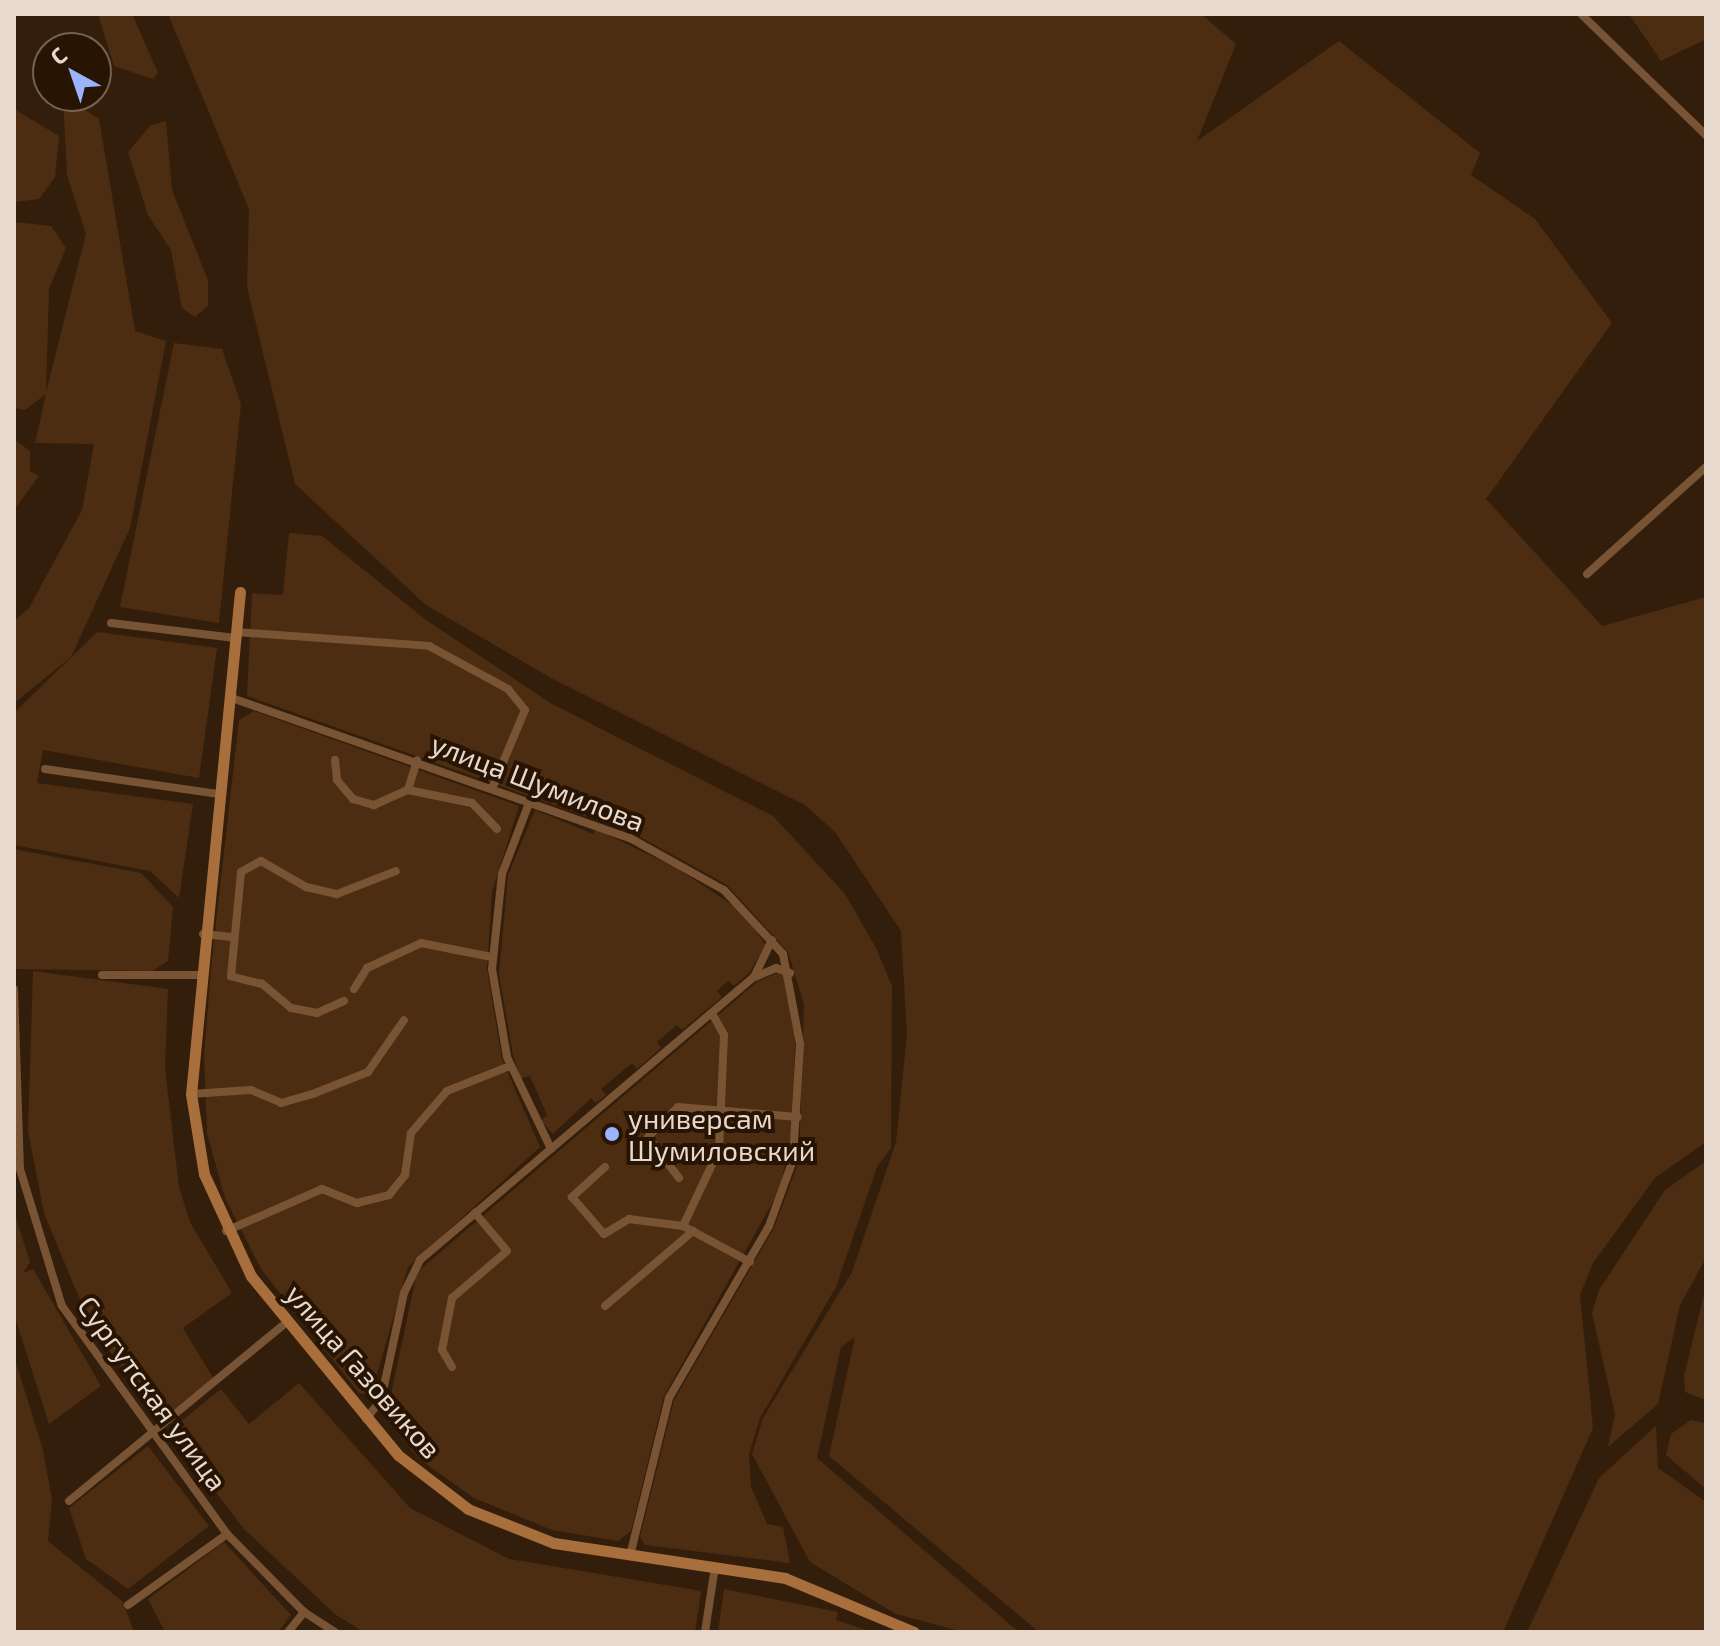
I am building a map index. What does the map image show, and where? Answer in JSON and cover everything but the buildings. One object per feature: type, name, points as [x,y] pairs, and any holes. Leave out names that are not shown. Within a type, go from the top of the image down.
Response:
[{"type":"street","points":[[1581,14],[1706,135]]},
{"type":"street","points":[[1587,574],[1706,467]]},
{"type":"street","name":"улица Газовиков","points":[[240,592],[198,975],[191,1094],[204,1174],[226,1231],[287,1322],[366,1419],[417,1473],[483,1517],[554,1543],[808,1584],[914,1632]]},
{"type":"street","points":[[111,623],[235,635],[429,646],[508,689],[525,710],[493,786]]},
{"type":"street","name":"улица Шумилова","points":[[229,697],[531,798],[681,864],[724,890],[768,931],[783,954],[791,976],[798,1117],[785,1191],[750,1262],[669,1398],[630,1556]]},
{"type":"street","points":[[335,760],[337,780],[353,799],[374,805],[408,790],[472,803],[497,829]]},
{"type":"street","points":[[408,790],[417,760]]},
{"type":"street","points":[[45,769],[219,794]]},
{"type":"street","points":[[531,798],[502,874],[492,957],[510,1066],[551,1149]]},
{"type":"street","points":[[344,1001],[317,1013],[291,1008],[262,984],[233,979],[232,937],[240,875],[253,861],[337,894],[396,871]]},
{"type":"street","points":[[366,1419],[381,1400],[413,1270],[475,1213],[754,977],[768,958],[768,931]]},
{"type":"street","points":[[203,934],[232,937]]},
{"type":"street","points":[[354,989],[367,968],[421,943],[492,957]]},
{"type":"street","points":[[768,958],[783,954]]},
{"type":"street","points":[[754,977],[776,968],[783,954]]},
{"type":"street","points":[[776,968],[791,976]]},
{"type":"street","points":[[102,975],[198,975]]},
{"type":"street","name":"Сургутская улица","points":[[14,989],[20,1169],[62,1306],[227,1534],[304,1612],[335,1632]]},
{"type":"street","points":[[683,1226],[716,1163],[723,1110],[724,1035],[712,1013]]},
{"type":"street","points":[[191,1094],[251,1090],[281,1103],[315,1093],[368,1072],[404,1020]]},
{"type":"street","points":[[226,1231],[322,1189],[357,1203],[389,1195],[405,1175],[411,1133],[447,1091],[510,1066]]},
{"type":"street","points":[[679,1178],[650,1133],[678,1107],[798,1117]]},
{"type":"street","points":[[605,1167],[572,1197],[601,1231],[611,1234],[629,1219],[683,1226],[750,1262]]},
{"type":"street","points":[[452,1367],[442,1350],[452,1298],[507,1251],[475,1213]]},
{"type":"street","points":[[605,1306],[693,1231]]},
{"type":"street","points":[[69,1501],[287,1322]]},
{"type":"street","points":[[128,1605],[227,1534]]},
{"type":"street","points":[[705,1632],[715,1567]]},
{"type":"street","points":[[288,1632],[304,1612]]},
{"type":"shaded area","points":[[98,14],[132,14],[158,73],[153,79],[114,66],[112,32],[104,32]]},
{"type":"shaded area","points":[[168,14],[1201,14],[1236,44],[1197,141],[1339,41],[1480,153],[1471,175],[1535,219],[1612,323],[1486,499],[1602,626],[1706,597],[1706,1142],[1655,1178],[1593,1263],[1580,1295],[1593,1428],[1503,1632],[1039,1632],[829,1456],[855,1337],[841,1347],[817,1458],[1019,1632],[964,1632],[896,1614],[810,1562],[752,1454],[763,1418],[852,1272],[896,1142],[907,1035],[901,931],[835,832],[805,805],[551,678],[426,605],[295,484],[247,287],[249,209]]},
{"type":"shaded area","points":[[1629,14],[1706,14],[1706,39],[1661,61]]},
{"type":"shaded area","points":[[14,109],[59,136],[55,177],[39,199],[14,202]]},
{"type":"shaded area","points":[[64,112],[88,112],[99,119],[135,331],[166,341],[130,528],[71,657],[14,703],[14,621],[29,608],[82,510],[94,444],[35,443],[46,394],[25,410],[14,408],[14,222],[51,226],[66,248],[49,289],[46,392],[86,234],[67,175]]},
{"type":"shaded area","points":[[166,121],[172,190],[208,280],[208,306],[195,317],[182,308],[171,250],[148,215],[128,152],[150,126]]},
{"type":"shaded area","points":[[174,343],[222,349],[241,404],[219,623],[120,607]]},
{"type":"shaded area","points":[[14,439],[30,451],[30,471],[39,476],[14,510]]},
{"type":"shaded area","points":[[289,533],[322,536],[426,620],[552,704],[773,816],[845,894],[876,948],[892,986],[891,1148],[877,1167],[836,1287],[760,1418],[749,1454],[751,1487],[767,1524],[783,1527],[790,1563],[645,1545],[640,1537],[674,1400],[774,1228],[799,1161],[804,1004],[788,952],[727,885],[633,833],[247,696],[252,593],[283,595]]},
{"type":"shaded area","points":[[97,632],[217,648],[199,778],[43,750],[37,783],[193,804],[179,898],[150,871],[14,845],[14,713]]},
{"type":"shaded area","points":[[254,711],[519,806],[492,892],[487,969],[502,1059],[540,1147],[408,1267],[371,1395],[359,1393],[261,1269],[225,1198],[207,1133],[204,1055],[212,958],[239,720]]},
{"type":"shaded area","points":[[535,810],[593,834],[596,829],[678,869],[743,912],[766,945],[749,973],[734,986],[728,981],[717,991],[722,997],[682,1030],[677,1025],[657,1042],[661,1048],[637,1069],[632,1063],[601,1089],[606,1095],[596,1103],[591,1098],[553,1134],[541,1121],[547,1115],[530,1076],[521,1078],[513,1055],[499,974],[508,875]]},
{"type":"shaded area","points":[[14,849],[141,873],[173,907],[168,961],[152,971],[14,969]]},
{"type":"shaded area","points":[[33,971],[168,989],[165,1069],[179,1187],[190,1222],[232,1293],[183,1328],[213,1378],[160,1420],[90,1324],[44,1213],[28,1131]]},
{"type":"shaded area","points":[[777,973],[784,975],[793,1006],[795,1045],[793,1128],[780,1189],[664,1396],[631,1531],[618,1541],[552,1530],[474,1498],[419,1459],[386,1418],[417,1272],[757,982]]},
{"type":"shaded area","points":[[1706,1161],[1706,1258],[1680,1305],[1658,1404],[1608,1447],[1615,1414],[1592,1313],[1599,1290],[1665,1190]]},
{"type":"shaded area","points":[[14,1212],[30,1262],[23,1273],[33,1269],[101,1386],[49,1424],[14,1314]]},
{"type":"shaded area","points":[[1706,1287],[1706,1400],[1685,1392],[1684,1376]]},
{"type":"shaded area","points":[[14,1356],[43,1450],[52,1500],[48,1541],[123,1602],[134,1632],[14,1632]]},
{"type":"shaded area","points":[[299,1383],[410,1508],[509,1559],[701,1591],[695,1632],[364,1632],[336,1615],[244,1529],[169,1431],[221,1389],[249,1424]]},
{"type":"shaded area","points":[[1691,1420],[1706,1423],[1706,1489],[1666,1455],[1671,1434]]},
{"type":"shaded area","points":[[1656,1426],[1658,1468],[1706,1502],[1706,1632],[1527,1632],[1599,1478]]},
{"type":"shaded area","points":[[148,1446],[209,1526],[128,1589],[86,1559],[69,1508]]},
{"type":"shaded area","points":[[224,1542],[291,1615],[278,1632],[165,1632],[148,1599]]},
{"type":"shaded area","points":[[724,1589],[838,1612],[836,1620],[872,1632],[718,1632]]},
{"type":"place","name":"универсам Шумиловский","points":[[612,1134]]}]
